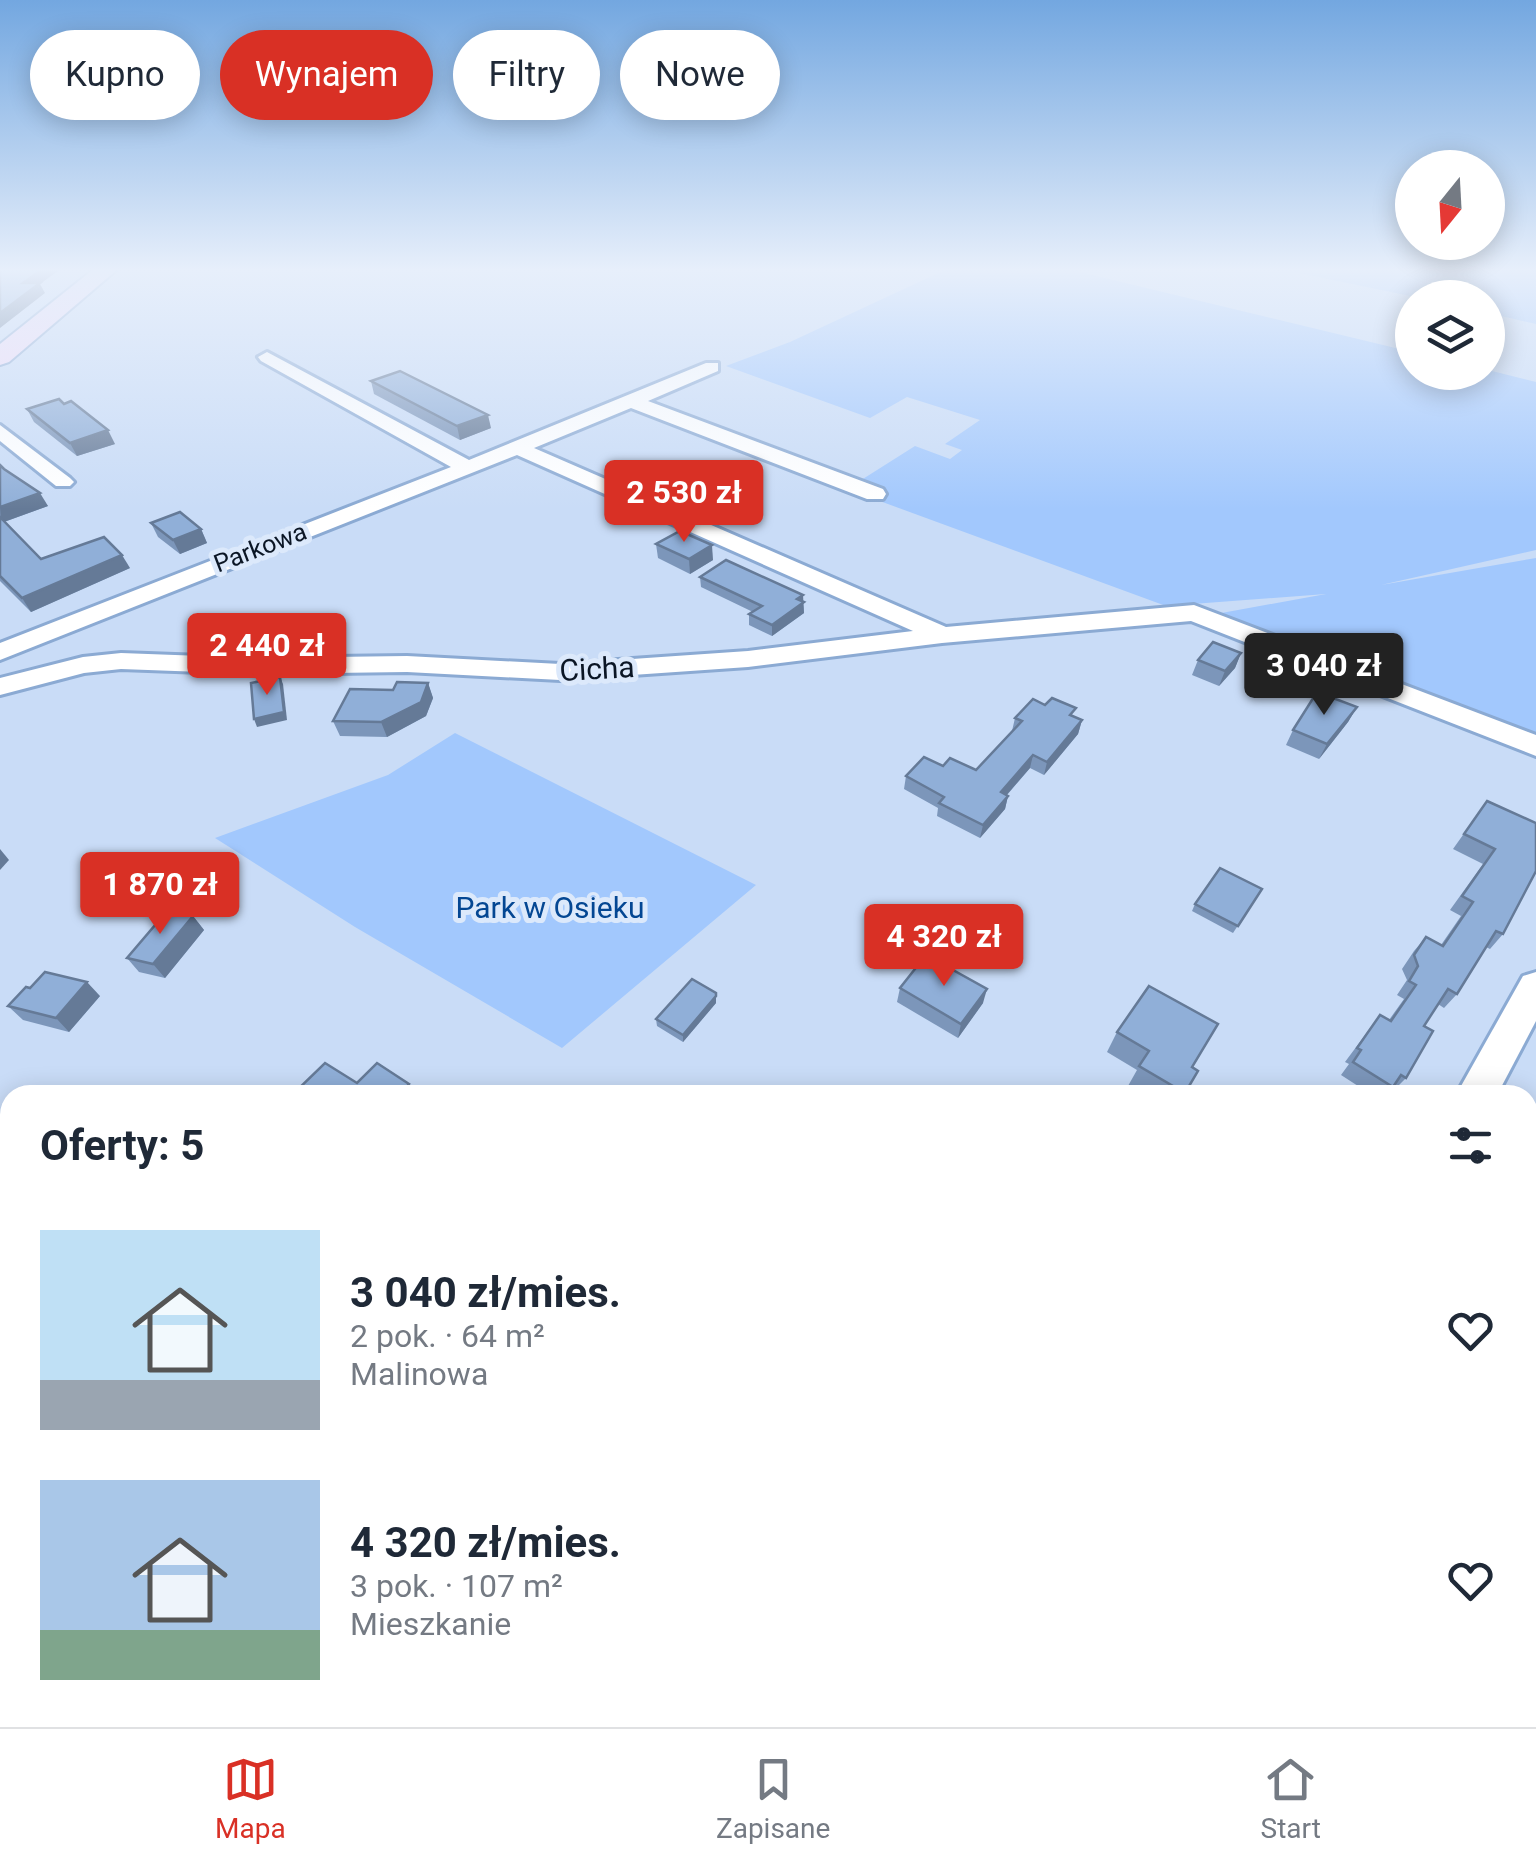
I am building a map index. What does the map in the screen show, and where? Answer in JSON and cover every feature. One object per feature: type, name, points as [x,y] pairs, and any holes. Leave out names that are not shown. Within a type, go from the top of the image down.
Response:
[{"type":"street","points":[[267,357],[466,467]]},
{"type":"street","name":"Parkowa","points":[[0,652],[519,449],[712,367]]},
{"type":"street","points":[[632,402],[875,494]]},
{"type":"street","points":[[0,430],[62,482]]},
{"type":"street","points":[[519,449],[942,635]]},
{"type":"street","name":"Cicha","points":[[0,686],[83,665],[121,662],[256,666],[407,664],[560,672],[748,660],[942,635],[1194,612],[1536,746]]},
{"type":"street","points":[[1482,1085],[1536,987]]},
{"type":"green space","points":[[772,349],[1395,349],[1395,390],[1505,390],[1505,374],[1536,382],[1536,550],[1381,585],[1536,558],[1536,735],[1216,614],[1326,594],[1166,606],[847,489],[915,446],[950,459],[962,450],[945,444],[980,420],[907,397],[870,418],[726,366]]},
{"type":"green space","name":"Park w Osieku","points":[[455,733],[756,885],[562,1048],[355,927],[215,838],[388,775]]},
{"type":"building","points":[[400,371],[488,415],[457,426],[371,381]]},
{"type":"building","points":[[59,399],[64,404],[71,401],[108,430],[70,443],[27,409]]},
{"type":"building","points":[[0,465],[4,469],[40,493],[0,507]]},
{"type":"building","points":[[180,512],[201,529],[173,540],[151,523]]},
{"type":"building","points":[[0,517],[41,559],[104,537],[122,555],[22,598],[0,576]]},
{"type":"building","points":[[680,531],[712,545],[689,559],[656,544]]},
{"type":"building","points":[[726,560],[803,595],[797,599],[804,602],[772,625],[749,614],[762,606],[700,577]]},
{"type":"building","points":[[1213,642],[1241,653],[1225,671],[1198,660]]},
{"type":"building","points":[[280,677],[284,712],[254,719],[251,683]]},
{"type":"building","points":[[397,682],[428,683],[421,702],[381,722],[333,721],[350,689],[393,690]]},
{"type":"building","points":[[1317,692],[1357,707],[1327,744],[1293,730]]},
{"type":"building","points":[[1052,698],[1076,708],[1070,715],[1082,720],[1047,762],[1033,755],[1001,792],[1008,796],[983,825],[939,803],[944,797],[906,776],[924,757],[943,766],[950,758],[976,770],[1022,721],[1015,718],[1033,699],[1045,705]]},
{"type":"building","points":[[1487,801],[1536,823],[1536,871],[1503,934],[1496,931],[1457,994],[1448,989],[1424,1026],[1433,1031],[1406,1078],[1401,1075],[1394,1085],[1390,1085],[1353,1062],[1361,1050],[1357,1048],[1380,1015],[1391,1021],[1416,985],[1409,981],[1418,966],[1414,955],[1426,937],[1443,946],[1473,902],[1462,896],[1495,849],[1464,834]]},
{"type":"building","points":[[1220,868],[1262,889],[1238,926],[1195,904]]},
{"type":"building","points":[[168,910],[193,916],[153,964],[127,958]]},
{"type":"building","points":[[926,955],[987,989],[961,1024],[900,988]]},
{"type":"building","points":[[45,972],[87,982],[56,1018],[8,1006],[26,987],[30,988]]},
{"type":"building","points":[[692,979],[716,996],[683,1035],[656,1019]]},
{"type":"building","points":[[1149,986],[1218,1024],[1192,1067],[1198,1071],[1190,1085],[1171,1085],[1139,1066],[1149,1051],[1117,1032]]},
{"type":"building","points":[[325,1063],[357,1083],[377,1063],[409,1084],[408,1085],[302,1085]]}]
